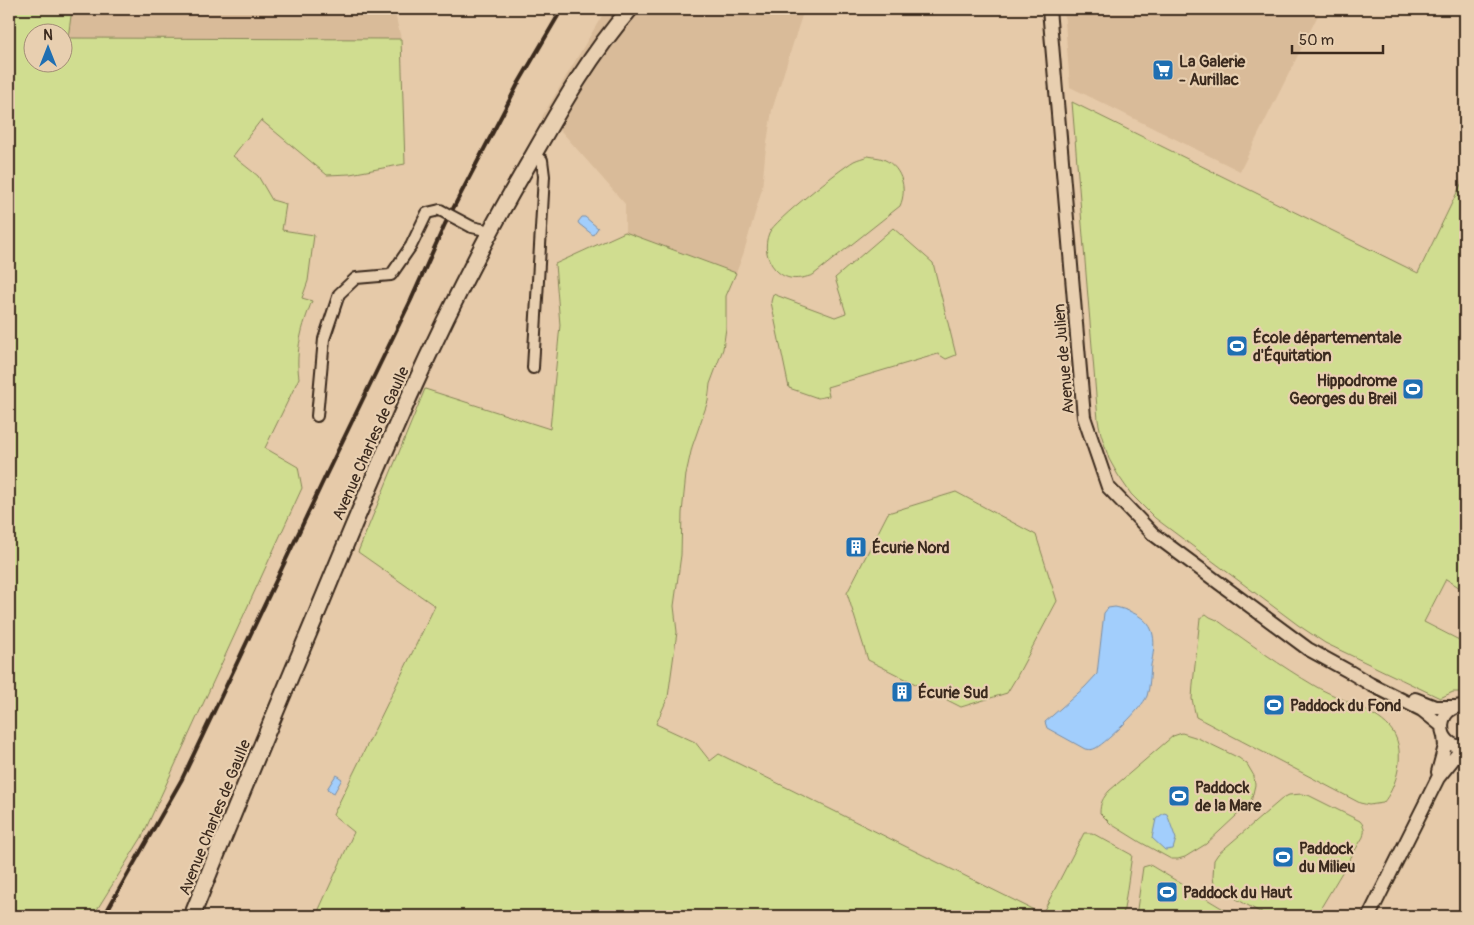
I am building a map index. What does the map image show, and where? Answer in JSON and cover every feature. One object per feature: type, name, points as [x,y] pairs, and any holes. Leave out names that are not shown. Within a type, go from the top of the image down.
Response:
[{"type":"main road","name":"Avenue Charles de Gaulle","points":[[192,916],[381,458],[441,328],[490,231],[551,122],[583,70],[615,26],[630,9]]},
{"type":"street","name":"Avenue de Julien","points":[[1049,9],[1084,417],[1108,487],[1153,534],[1308,649],[1370,684],[1422,710],[1443,731],[1452,744],[1464,747]]},
{"type":"street","points":[[533,156],[542,160],[544,176],[533,368]]},
{"type":"street","points":[[317,416],[324,339],[339,294],[356,278],[390,275],[412,246],[427,213],[440,210],[472,227],[490,231]]},
{"type":"street","name":"Avenue de Julien","points":[[1350,672],[1373,679],[1435,707],[1462,705]]},
{"type":"street","points":[[1438,778],[1438,770],[1445,746],[1443,731],[1446,714],[1462,705]]},
{"type":"street","points":[[1369,916],[1438,778],[1464,747]]},
{"type":"shaded area","points":[[72,9],[394,9],[401,39],[72,38],[72,22],[70,22]]},
{"type":"shaded area","points":[[606,9],[804,9],[772,110],[762,189],[736,273],[625,232],[625,204],[562,132],[542,117]]},
{"type":"shaded area","points":[[1064,9],[1321,9],[1240,171],[1070,87]]},
{"type":"green space","points":[[9,9],[72,9],[70,22],[22,22],[22,72],[72,72],[72,38],[401,39],[405,164],[350,174],[327,175],[261,120],[233,156],[258,176],[272,200],[286,204],[282,230],[314,235],[308,281],[302,298],[312,301],[300,339],[298,358],[299,378],[265,448],[298,467],[302,488],[142,837],[93,916],[9,916]]},
{"type":"green space","name":"École départementale d'Équitation","points":[[1072,102],[1418,273],[1465,176],[1465,591],[1446,579],[1424,622],[1465,643],[1465,685],[1461,692],[1453,692],[1440,698],[1325,643],[1155,518],[1131,494],[1118,475],[1109,459],[1098,420]]},
{"type":"green space","points":[[868,156],[887,161],[898,171],[903,184],[900,206],[813,275],[802,278],[783,276],[772,265],[767,252],[769,233],[795,207],[835,174],[854,161]]},
{"type":"green space","points":[[893,228],[933,263],[956,355],[946,359],[938,354],[827,387],[829,396],[818,398],[789,388],[771,302],[773,294],[835,317],[846,313],[835,278]]},
{"type":"green space","points":[[625,232],[736,273],[726,296],[726,328],[723,349],[710,384],[708,401],[692,447],[686,474],[682,513],[681,555],[674,606],[677,632],[668,697],[656,724],[695,742],[710,761],[719,754],[1042,914],[1084,833],[1092,833],[1132,855],[1123,916],[316,916],[354,832],[333,815],[435,606],[358,552],[425,389],[550,429],[560,325],[555,264]]},
{"type":"green space","points":[[956,492],[1036,535],[1057,601],[1007,693],[961,707],[868,660],[847,593],[888,513]]},
{"type":"green space","name":"Paddock du Fond","points":[[1206,614],[1302,678],[1368,712],[1387,725],[1397,740],[1399,759],[1396,779],[1383,803],[1369,805],[1360,803],[1196,717],[1192,699],[1193,684],[1200,618]]},
{"type":"green space","name":"Paddock de la Mare","points":[[1182,733],[1198,738],[1239,758],[1247,764],[1254,776],[1255,785],[1251,802],[1206,844],[1185,857],[1171,859],[1111,824],[1100,813],[1100,809],[1102,801],[1109,791],[1173,736]]},
{"type":"green space","name":"Paddock du Milieu","points":[[1289,795],[1308,795],[1360,821],[1364,829],[1363,837],[1316,916],[1267,916],[1222,891],[1214,884],[1214,860],[1218,854],[1283,798]]},
{"type":"green space","name":"Paddock du Haut","points":[[1150,865],[1235,916],[1136,916],[1143,867]]},
{"type":"water","points":[[582,217],[585,217],[598,228],[593,235],[579,224],[578,222]]},
{"type":"water","points":[[1115,607],[1127,610],[1144,619],[1151,629],[1154,646],[1148,692],[1139,708],[1108,739],[1095,749],[1085,749],[1047,728],[1045,722],[1097,674],[1104,613],[1108,608]]},
{"type":"water","points":[[336,775],[342,779],[334,793],[327,789]]},
{"type":"water","points":[[1164,813],[1167,814],[1176,839],[1173,849],[1165,850],[1152,838],[1156,819]]},
{"type":"railway","points":[[104,916],[182,779],[411,300],[445,224],[518,84],[562,9]]},
{"type":"place","name":"La Galerie - Aurillac","points":[[1163,70]]},
{"type":"place","name":"École départementale d'Équitation","points":[[1237,346]]},
{"type":"place","name":"Hippodrome Georges du Breil","points":[[1413,389]]},
{"type":"place","name":"Écurie Nord","points":[[856,547]]},
{"type":"place","name":"Écurie Sud","points":[[902,692]]},
{"type":"place","name":"Paddock du Fond","points":[[1274,705]]},
{"type":"place","name":"Paddock de la Mare","points":[[1179,796]]},
{"type":"place","name":"Paddock du Milieu","points":[[1283,857]]},
{"type":"place","name":"Paddock du Haut","points":[[1167,892]]}]
